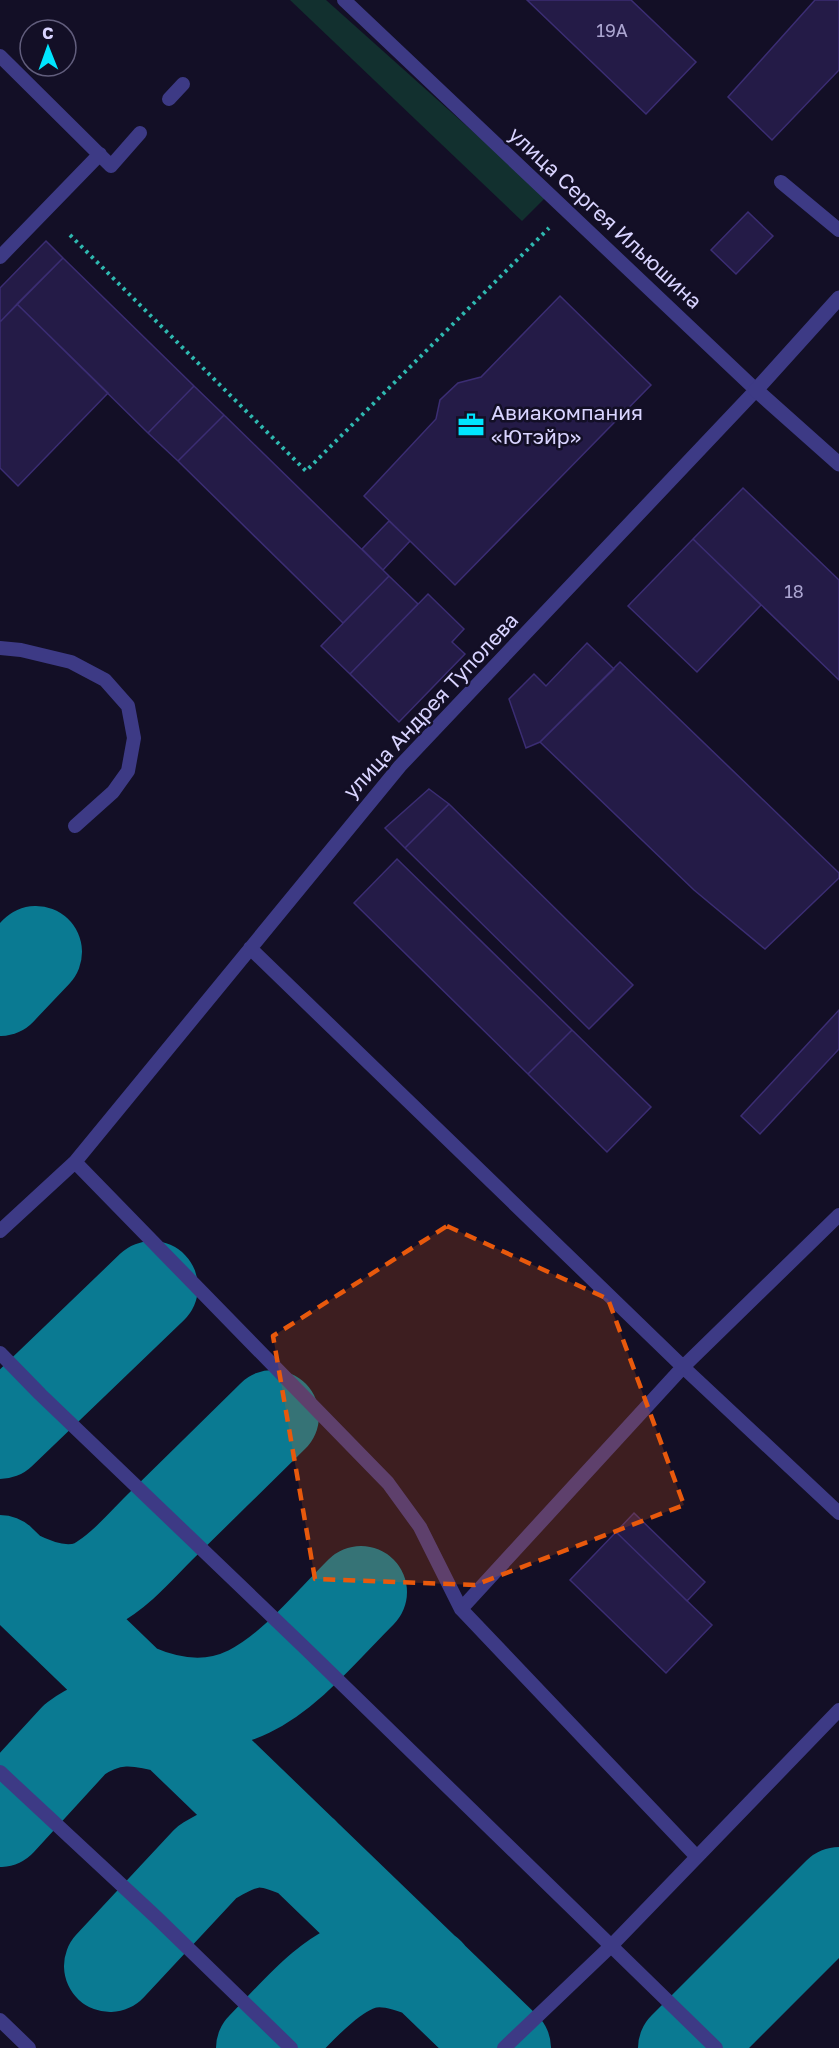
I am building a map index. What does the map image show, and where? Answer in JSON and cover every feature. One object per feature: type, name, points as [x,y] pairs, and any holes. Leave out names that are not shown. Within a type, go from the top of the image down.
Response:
[{"type":"street","name":"улица Андрея Туполева","points":[[756,390],[839,298]]},
{"type":"street","name":"улица Сергея Ильюшина","points":[[756,390],[839,464]]},
{"type":"lane","name":"улица Сергея Ильюшина","points":[[344,0],[756,390]]},
{"type":"lane","points":[[0,56],[111,166],[140,133]]},
{"type":"lane","points":[[169,99],[183,84]]},
{"type":"lane","points":[[0,257],[99,154]]},
{"type":"lane","points":[[781,182],[839,230]]},
{"type":"lane","name":"улица Андрея Туполева","points":[[0,1232],[75,1161],[400,766],[756,390]]},
{"type":"lane","points":[[0,648],[21,650],[71,662],[105,680],[128,705],[134,738],[128,771],[113,792],[75,826]]},
{"type":"lane","points":[[250,948],[683,1367],[839,1513]]},
{"type":"lane","points":[[75,1161],[388,1483],[420,1527],[461,1609],[697,1857]]},
{"type":"lane","points":[[461,1609],[683,1367],[839,1215]]},
{"type":"lane","points":[[0,1353],[716,2048]]},
{"type":"lane","points":[[504,2048],[611,1946],[697,1857],[836,1720]]},
{"type":"lane","points":[[0,1772],[156,1917],[291,2048]]},
{"type":"lane","points":[[0,2020],[29,2048]]},
{"type":"path","points":[[70,235],[306,471],[552,225]]},
{"type":"highlighted area","points":[[447,1226],[608,1299],[684,1505],[475,1585],[315,1579],[273,1336]]},
{"type":"green space","points":[[290,0],[326,0],[546,197],[522,221]]},
{"type":"building","points":[[527,0],[631,0],[696,62],[646,114]]},
{"type":"building","points":[[815,0],[839,0],[839,70],[772,140],[728,97]]},
{"type":"building","points":[[748,212],[773,236],[736,274],[711,250]]},
{"type":"building","points":[[46,241],[63,258],[0,322],[0,288]]},
{"type":"building","points":[[63,258],[194,386],[148,433],[17,304]]},
{"type":"building","points":[[560,296],[651,385],[455,585],[364,496],[436,419],[440,400],[458,383],[481,377]]},
{"type":"building","points":[[17,304],[108,393],[18,486],[0,468],[0,322]]},
{"type":"building","points":[[194,386],[224,415],[178,461],[148,433]]},
{"type":"building","points":[[224,415],[389,576],[343,623],[178,461]]},
{"type":"building","points":[[743,488],[839,580],[839,680],[693,539]]},
{"type":"building","points":[[389,521],[410,541],[383,570],[362,549]]},
{"type":"building","points":[[693,539],[761,605],[697,672],[628,606]]},
{"type":"building","points":[[389,576],[418,604],[350,674],[321,646]]},
{"type":"building","points":[[428,594],[464,629],[452,642],[465,654],[399,722],[350,674]]},
{"type":"building","points":[[587,643],[614,669],[540,742],[526,748],[509,699],[534,674],[546,686]]},
{"type":"building","points":[[620,662],[839,873],[839,878],[765,949],[694,890],[540,742]]},
{"type":"building","points":[[429,789],[449,804],[405,848],[385,828]]},
{"type":"building","points":[[449,804],[633,985],[589,1029],[405,848]]},
{"type":"building","points":[[397,859],[572,1030],[528,1074],[354,903]]},
{"type":"building","points":[[839,1010],[839,1049],[760,1134],[741,1116]]},
{"type":"building","points":[[572,1030],[651,1107],[607,1152],[528,1074]]},
{"type":"building","points":[[634,1513],[705,1582],[687,1601],[616,1532]]},
{"type":"building","points":[[616,1532],[712,1625],[666,1673],[570,1580]]},
{"type":"taxiway","points":[[0,990],[36,952]]},
{"type":"taxiway","points":[[0,1433],[152,1287]]},
{"type":"taxiway","points":[[15,1575],[43,1587],[63,1590],[84,1589],[103,1580],[129,1559],[273,1416]]},
{"type":"taxiway","points":[[0,1561],[505,2048]]},
{"type":"taxiway","points":[[134,1689],[172,1701],[206,1703],[236,1697],[263,1684],[288,1665],[361,1592]]},
{"type":"taxiway","points":[[0,1821],[75,1739],[88,1731],[100,1725],[124,1720],[149,1722],[176,1729]]},
{"type":"taxiway","points":[[110,1966],[207,1862],[233,1848],[254,1842],[276,1844],[304,1854]]},
{"type":"taxiway","points":[[684,2048],[839,1893]]},
{"type":"taxiway","points":[[262,2048],[312,1997],[340,1974],[355,1967],[370,1962],[385,1961],[429,1974]]},
{"type":"place","name":"Авиакомпания «Ютэйр»","points":[[471,425]]}]
